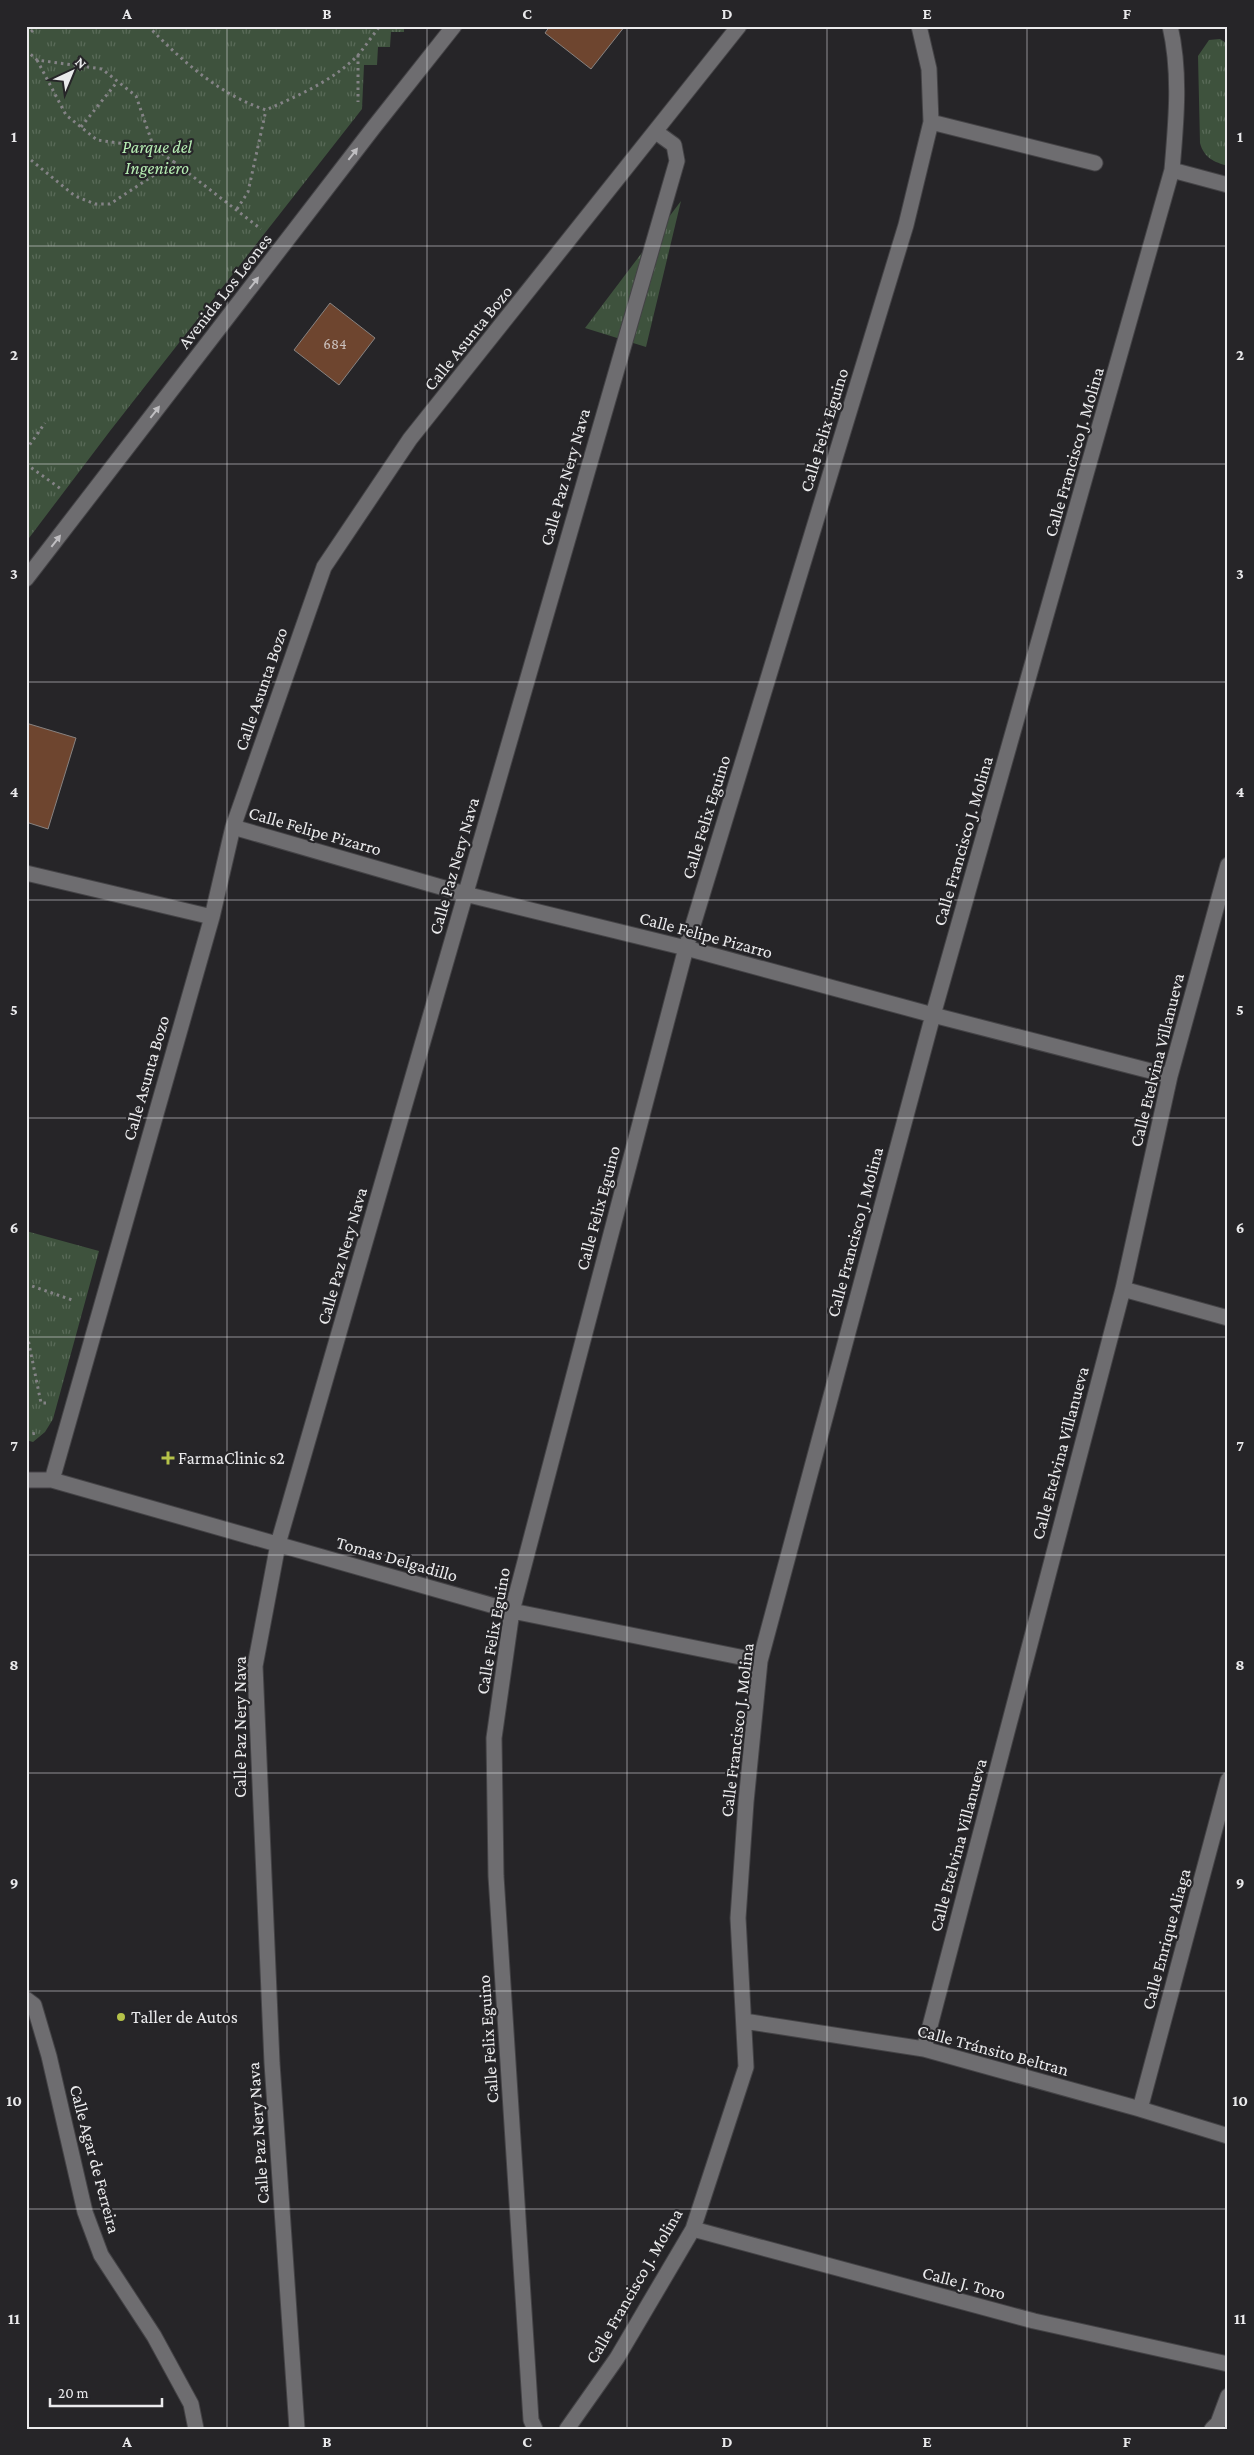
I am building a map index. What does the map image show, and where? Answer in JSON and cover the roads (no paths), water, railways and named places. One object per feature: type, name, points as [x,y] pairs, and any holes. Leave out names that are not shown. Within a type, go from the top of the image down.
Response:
[{"type":"street","name":"Avenida Los Leones","points":[[26,579],[454,26]]},
{"type":"street","name":"Calle Asunta Bozo","points":[[52,1480],[212,917],[233,827],[324,568],[410,439],[739,26]]},
{"type":"street","name":"Calle Felix Eguino","points":[[535,2429],[531,2420],[496,1876],[494,1738],[512,1611],[686,948],[906,225],[931,122],[929,68],[920,26]]},
{"type":"street","name":"Calle Francisco J. Molina","points":[[567,2429],[617,2358],[693,2229],[746,2067],[738,1918],[746,1802],[760,1661],[933,1015],[1172,170],[1176,118],[1175,48],[1170,26]]},
{"type":"street","points":[[931,122],[1095,163]]},
{"type":"street","name":"Calle Paz Nery Nava","points":[[297,2429],[272,2063],[255,1666],[278,1544],[677,161],[674,145],[656,132]]},
{"type":"street","points":[[1172,170],[1228,185]]},
{"type":"street","name":"Calle Felipe Pizarro","points":[[233,827],[465,894],[686,948],[933,1015],[1170,1076]]},
{"type":"street","name":"Calle Etelvina Villanueva","points":[[924,2049],[1123,1289],[1170,1076],[1228,865]]},
{"type":"street","points":[[26,873],[212,917]]},
{"type":"street","points":[[1123,1289],[1228,1318]]},
{"type":"street","name":"Tomas Delgadillo","points":[[26,1480],[52,1480],[512,1611],[760,1661]]},
{"type":"street","name":"Calle Enrique Aliaga","points":[[1140,2109],[1228,1780]]},
{"type":"street","name":"Calle Agar de Ferreira","points":[[26,1999],[34,2005],[49,2056],[85,2212],[101,2255],[164,2353],[191,2404],[196,2429]]},
{"type":"street","name":"Calle Tránsito Beltran","points":[[744,2021],[924,2049],[1140,2109],[1228,2136]]},
{"type":"street","name":"Calle J. Toro","points":[[693,2229],[1034,2321],[1228,2364]]},
{"type":"street","points":[[1212,2429],[1218,2423],[1228,2396]]},
{"type":"place","name":"FarmaClinic s2","points":[[168,1458]]},
{"type":"place","name":"Taller de Autos","points":[[121,2017]]},
{"type":"park label","name":"Parque del Ingeniero","points":[[157,157]]}]
